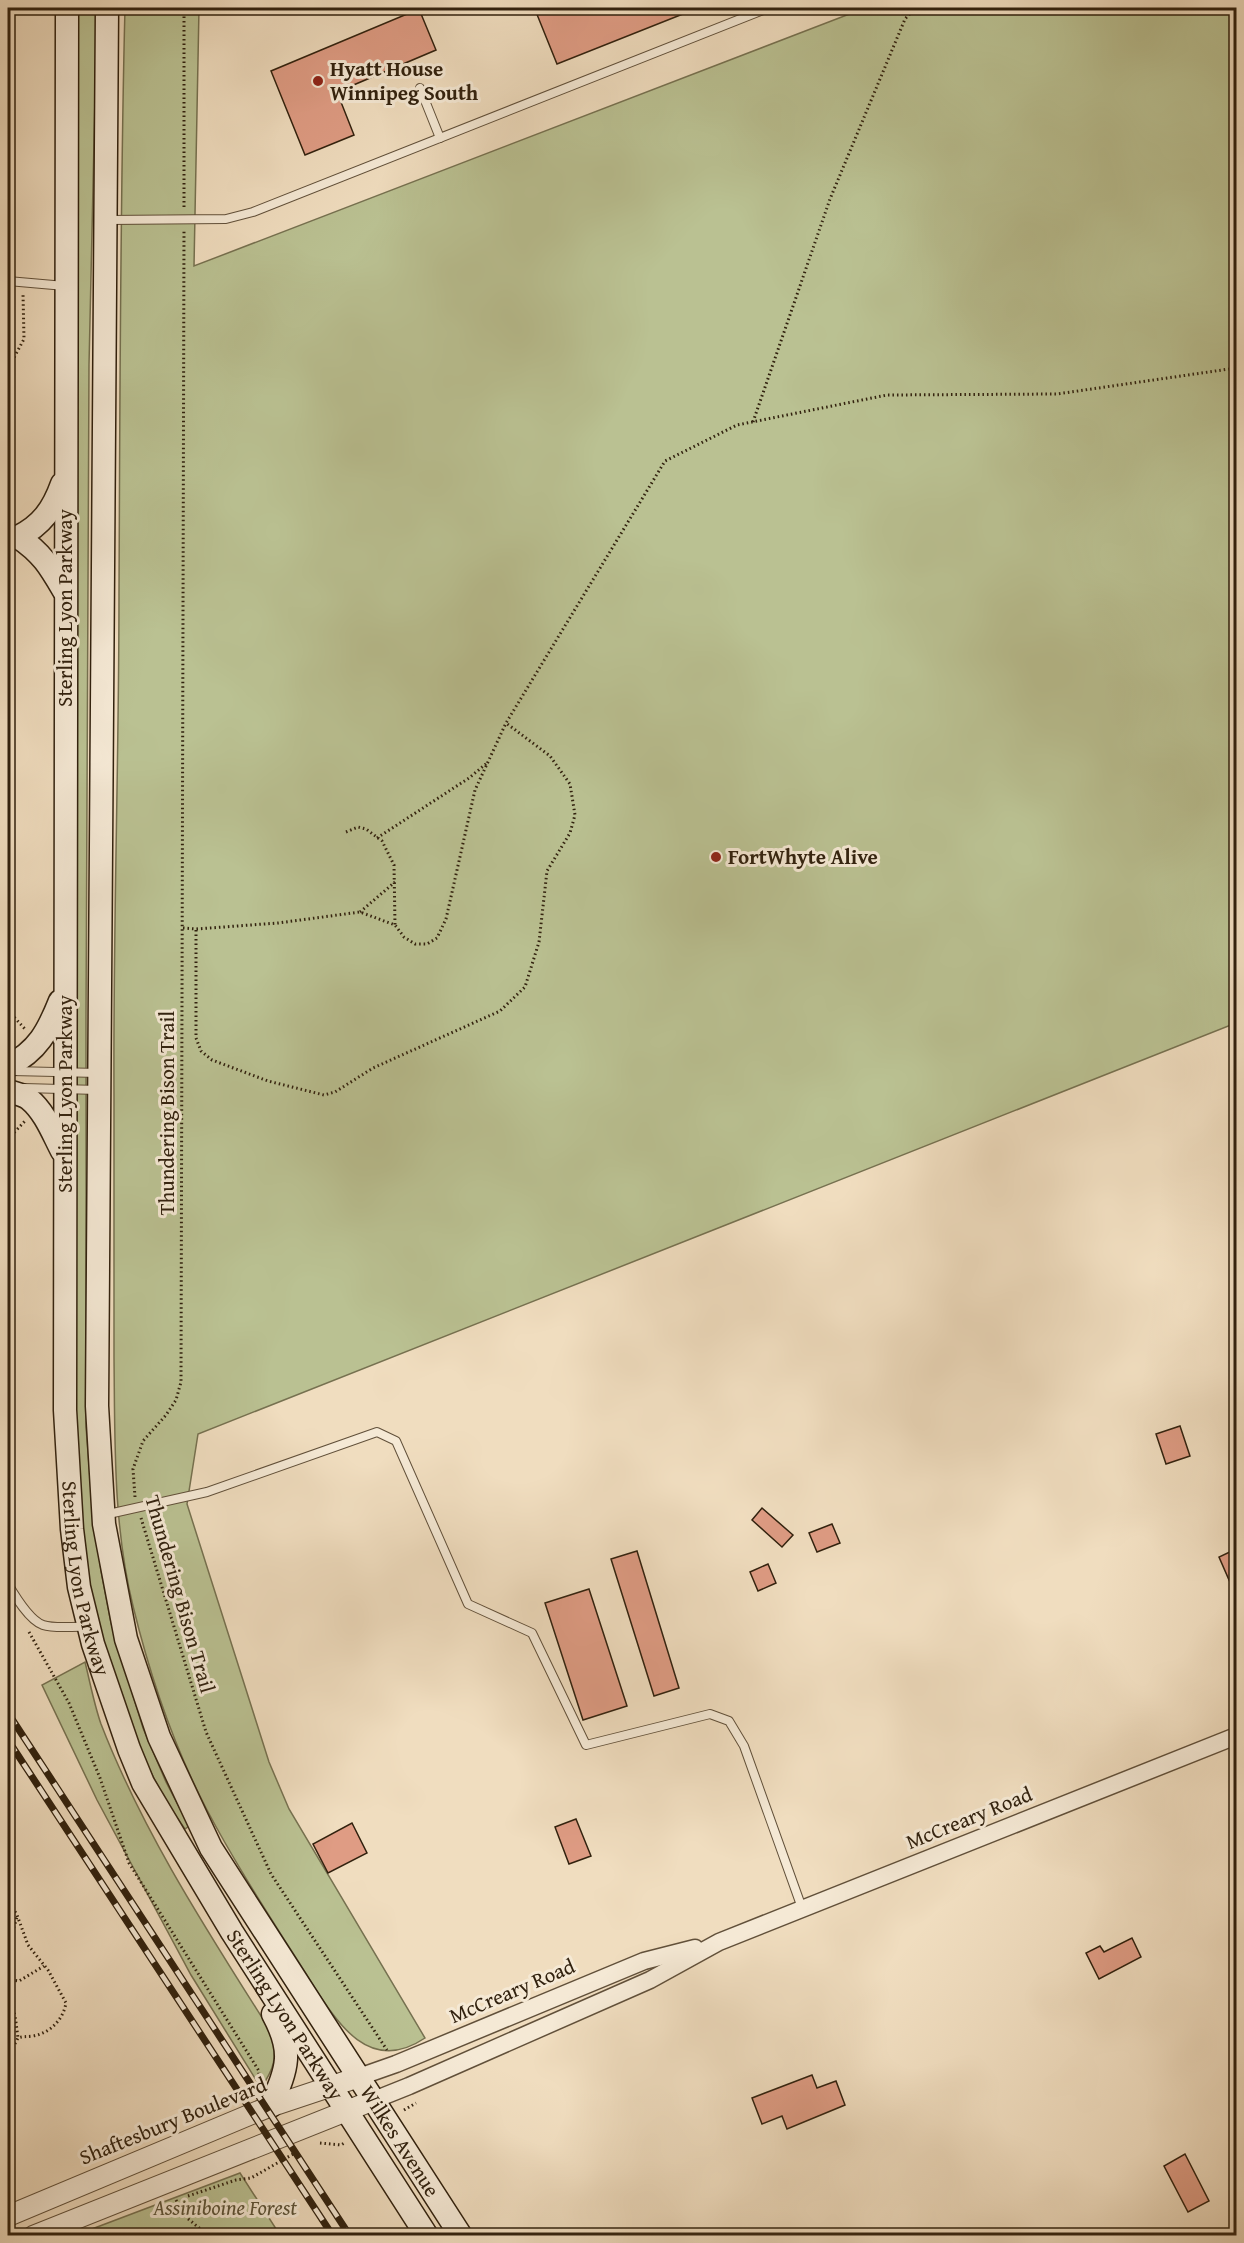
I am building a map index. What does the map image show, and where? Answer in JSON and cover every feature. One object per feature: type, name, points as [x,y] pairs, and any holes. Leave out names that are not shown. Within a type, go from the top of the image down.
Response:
[{"type":"main road","name":"Sterling Lyon Parkway","points":[[67,8],[65,1422],[72,1529],[79,1587],[89,1627],[125,1738],[143,1784],[232,1932],[347,2111]]},
{"type":"main road","name":"Sterling Lyon Parkway","points":[[107,8],[96,1406],[103,1515],[126,1639],[159,1737],[211,1848],[358,2077]]},
{"type":"main road","points":[[12,537],[38,525],[46,516],[56,499],[65,474]]},
{"type":"main road","points":[[12,537],[35,549],[43,557],[65,594]]},
{"type":"main road","points":[[8,1066],[21,1060],[37,1045],[49,1028],[65,989]]},
{"type":"main road","points":[[8,1089],[28,1098],[39,1109],[50,1126],[65,1159]]},
{"type":"main road","points":[[232,1932],[250,1975],[281,2029],[286,2049],[287,2066],[271,2106]]},
{"type":"main road","name":"Wilkes Avenue","points":[[358,2077],[461,2235]]},
{"type":"main road","name":"Wilkes Avenue","points":[[347,2111],[428,2235]]},
{"type":"street","name":"McCreary Road","points":[[374,2100],[650,1980],[719,1942],[1236,1736]]},
{"type":"street","name":"McCreary Road","points":[[358,2077],[396,2064],[644,1961],[719,1942]]},
{"type":"street","name":"Shaftesbury Boulevard","points":[[8,2216],[43,2199],[271,2106],[358,2077]]},
{"type":"street","points":[[33,2235],[374,2100]]},
{"type":"lane","points":[[104,220],[226,219],[253,212],[768,8]]},
{"type":"lane","points":[[420,88],[440,138]]},
{"type":"lane","points":[[8,281],[66,286]]},
{"type":"lane","points":[[8,1071],[65,1081],[98,1082]]},
{"type":"lane","points":[[8,1089],[65,1081],[98,1082]]},
{"type":"lane","points":[[103,1515],[207,1492],[377,1432],[396,1441],[468,1604],[532,1633],[586,1745],[710,1714],[729,1721],[744,1746],[802,1908]]},
{"type":"lane","points":[[8,1584],[18,1601],[36,1621],[44,1625],[89,1627]]},
{"type":"path","name":"Thundering Bison Trail","points":[[184,8],[181,1382],[176,1400],[143,1441],[133,1469],[134,1492],[206,1732],[271,1874],[388,2051]]},
{"type":"path","points":[[753,422],[830,199],[905,19],[915,8]]},
{"type":"path","points":[[23,283],[24,339],[9,367],[12,537],[8,1000],[14,1017],[37,1045]]},
{"type":"path","points":[[183,928],[278,923],[360,912],[395,925],[404,937],[415,944],[427,944],[437,938],[446,919],[475,790],[506,723],[665,461],[737,425],[887,395],[1057,394],[1236,368]]},
{"type":"path","points":[[196,929],[196,1038],[201,1051],[212,1060],[268,1081],[324,1095],[335,1092],[372,1068],[500,1011],[525,987],[539,942],[547,871],[570,834],[575,815],[570,784],[550,756],[506,723]]},
{"type":"path","points":[[377,838],[469,778],[488,762]]},
{"type":"path","points":[[346,832],[358,827],[366,829],[382,841],[394,865],[395,925]]},
{"type":"path","points":[[360,912],[395,882]]},
{"type":"path","points":[[8,1139],[11,1133],[39,1109]]},
{"type":"path","points":[[8,1113],[11,1133]]},
{"type":"path","points":[[28,1631],[69,1702],[104,1788],[129,1863],[259,2071],[260,2082]]},
{"type":"path","points":[[8,1900],[17,1915],[27,1945],[61,1991],[66,2003],[65,2010],[51,2029],[18,2038]]},
{"type":"path","points":[[8,1940],[17,1915]]},
{"type":"path","points":[[8,1977],[19,1981],[44,1966]]},
{"type":"path","points":[[8,2001],[15,2015],[18,2038],[8,2057]]},
{"type":"path","points":[[274,2140],[285,2159]]},
{"type":"path","points":[[314,2146],[323,2142],[341,2145]]},
{"type":"path","points":[[208,2235],[188,2218],[176,2200],[236,2180],[251,2178],[296,2152]]},
{"type":"green space","points":[[77,8],[97,8],[89,365],[86,1427],[92,1504],[111,1623],[143,1728],[166,1782],[189,1826],[185,1829],[165,1798],[147,1763],[131,1726],[105,1648],[81,1533],[76,1455]]},
{"type":"green space","name":"FortWhyte Alive","points":[[125,8],[199,8],[194,266],[865,8],[1236,8],[1236,1023],[198,1434],[187,1504],[269,1762],[289,1809],[425,2038],[403,2049],[384,2051],[367,2046],[338,2021],[241,1871],[195,1786],[174,1736],[147,1659],[126,1575],[116,1483],[114,1357],[114,1033]]},
{"type":"green space","points":[[85,1662],[101,1724],[137,1805],[180,1884],[273,2035],[273,2063],[261,2088],[191,1975],[97,1800],[42,1685]]},
{"type":"green space","name":"Assiniboine Forest","points":[[240,2173],[280,2235],[76,2235]]},
{"type":"building","points":[[546,8],[698,8],[557,64],[536,12]]},
{"type":"building","name":"Hyatt House Winnipeg South","points":[[419,9],[436,50],[337,92],[354,135],[305,155],[271,71]]},
{"type":"building","points":[[1180,1426],[1190,1456],[1166,1464],[1156,1434]]},
{"type":"building","points":[[762,1508],[793,1535],[782,1547],[752,1520]]},
{"type":"building","points":[[832,1524],[840,1543],[817,1552],[809,1533]]},
{"type":"building","points":[[1236,1549],[1236,1596],[1219,1557]]},
{"type":"building","points":[[637,1551],[679,1688],[654,1696],[611,1559]]},
{"type":"building","points":[[768,1564],[776,1583],[758,1591],[750,1572]]},
{"type":"building","points":[[589,1589],[627,1706],[583,1720],[545,1603]]},
{"type":"building","points":[[576,1819],[591,1856],[569,1864],[555,1827]]},
{"type":"building","points":[[352,1823],[367,1853],[328,1873],[313,1844]]},
{"type":"building","points":[[1132,1938],[1141,1957],[1099,1979],[1086,1953],[1100,1946],[1104,1952]]},
{"type":"building","points":[[812,2075],[817,2088],[836,2081],[845,2105],[787,2129],[782,2116],[762,2124],[752,2098]]},
{"type":"building","points":[[1185,2154],[1209,2201],[1188,2212],[1164,2166]]},
{"type":"railway","points":[[8,1713],[350,2236]]},
{"type":"railway","points":[[8,1740],[333,2236]]},
{"type":"place","name":"Hyatt House Winnipeg South","points":[[318,81]]},
{"type":"place","name":"FortWhyte Alive","points":[[716,857]]}]
